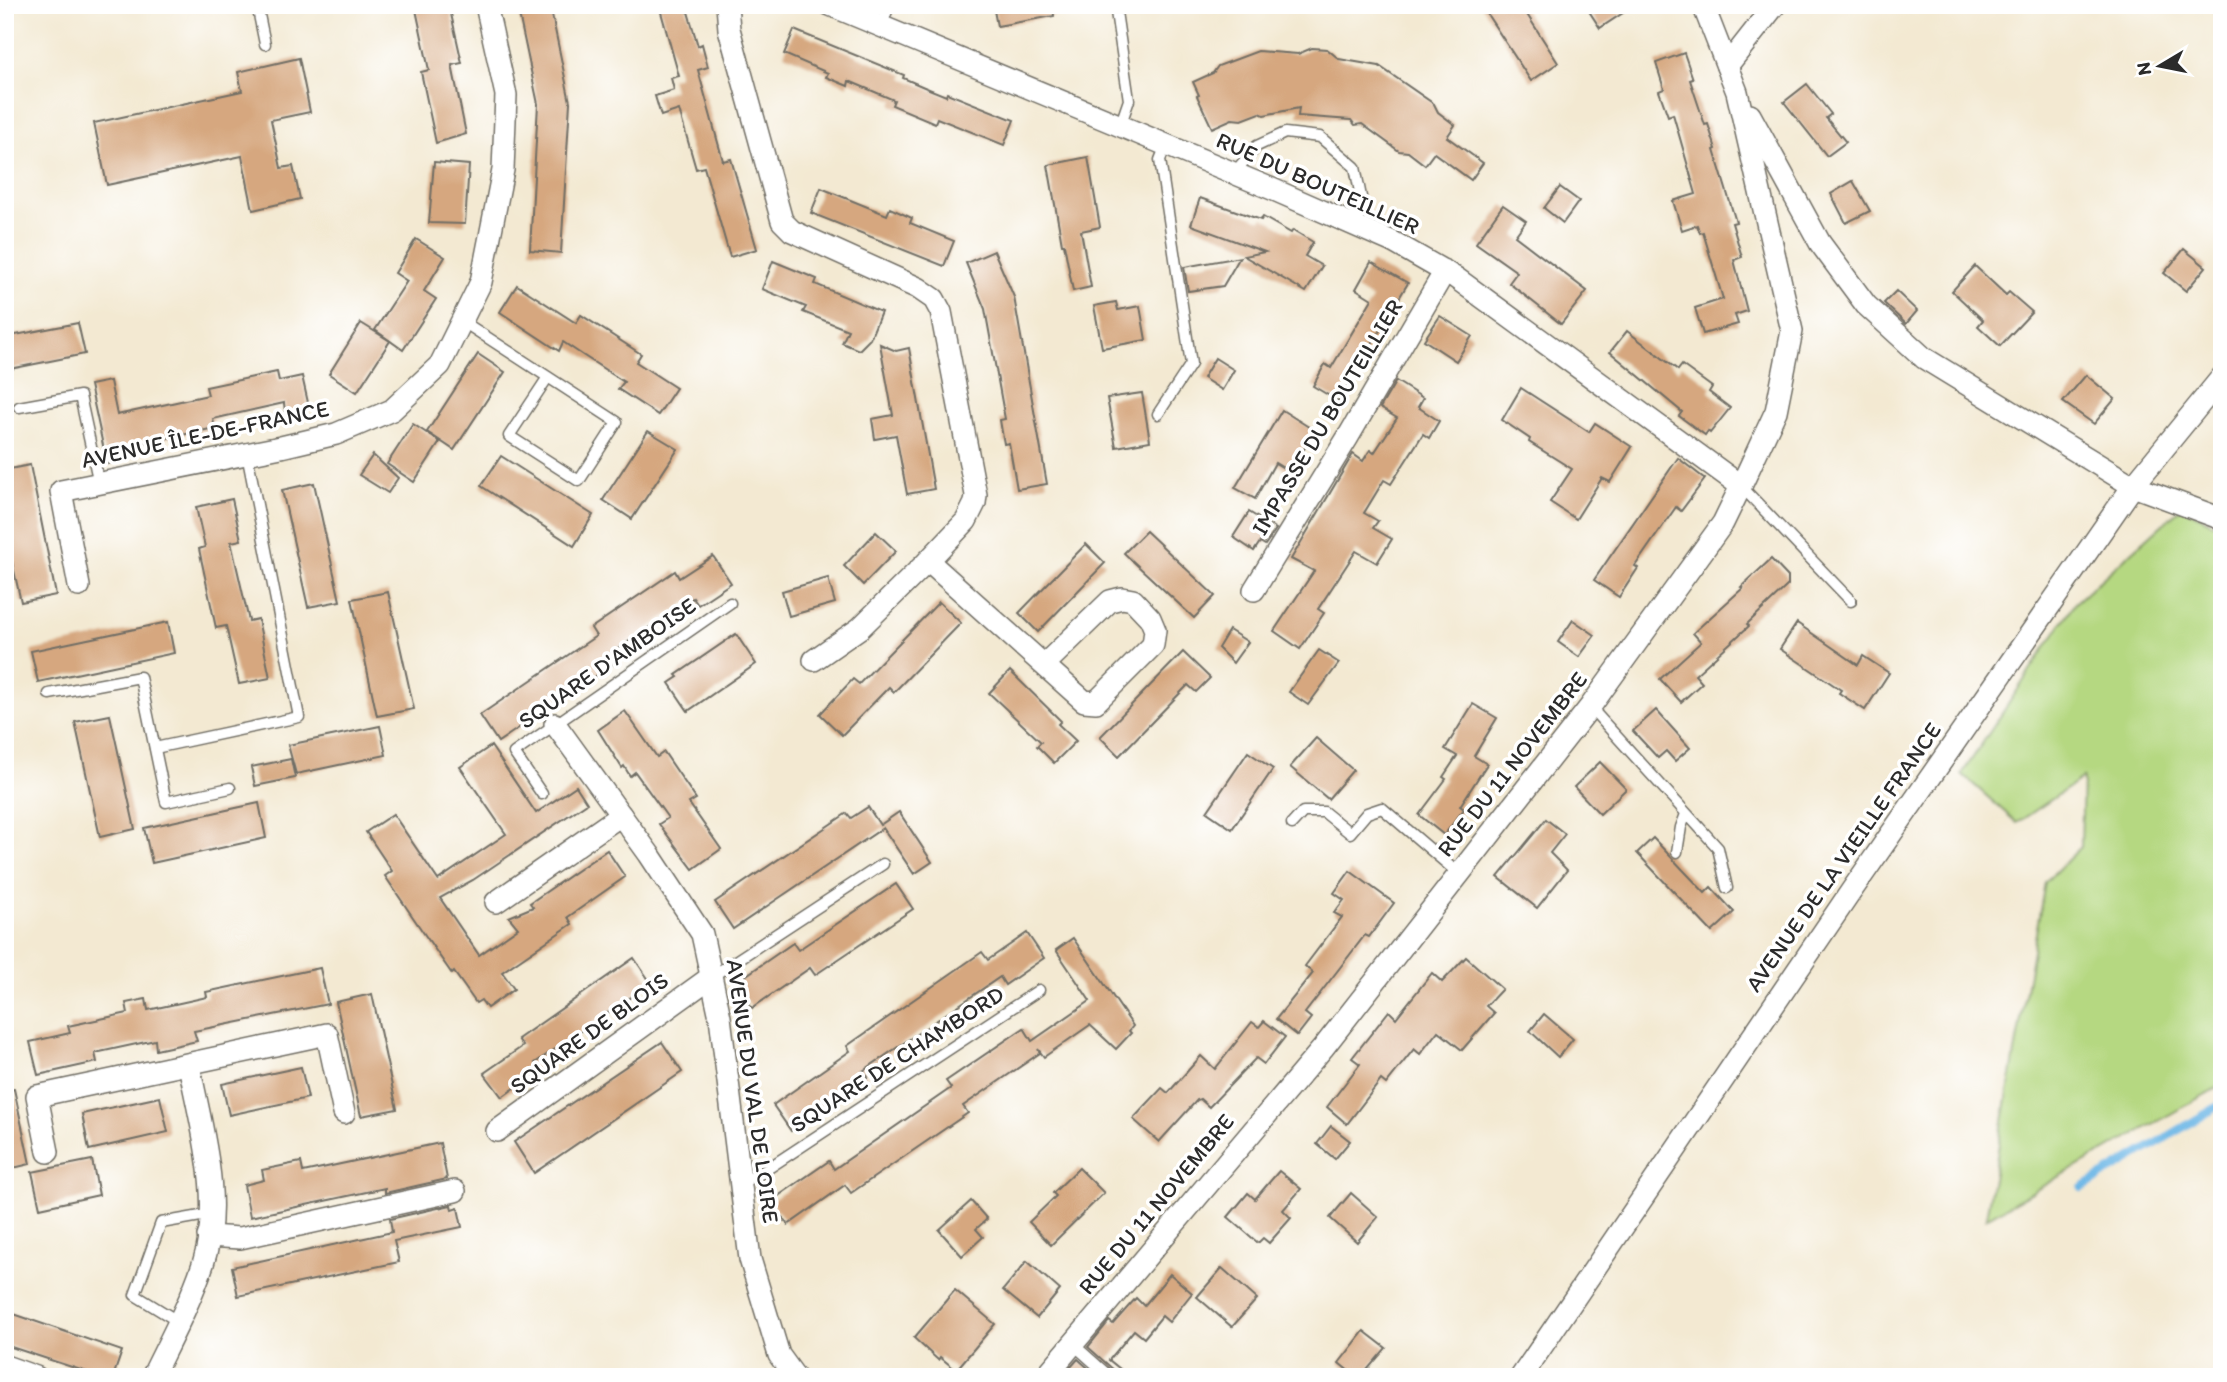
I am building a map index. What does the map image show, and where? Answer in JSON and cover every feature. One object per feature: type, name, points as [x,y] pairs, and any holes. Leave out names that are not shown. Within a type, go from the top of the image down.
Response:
[{"type":"street","name":"AVENUE ÎLE-DE-FRANCE","points":[[79,586],[61,491],[336,434],[391,410],[440,366],[481,282],[503,170],[506,95],[486,5]]},
{"type":"street","points":[[727,5],[729,29],[782,220],[792,231],[918,288],[934,299],[941,312],[976,495],[966,521],[929,561],[860,628],[814,660]]},
{"type":"street","name":"RUE DU BOUTEILLIER","points":[[830,5],[1393,242],[1445,271],[1741,486]]},
{"type":"street","points":[[1703,5],[1737,92],[1820,243],[1866,305],[1924,358],[2133,486],[2222,519]]},
{"type":"street","points":[[1727,66],[1775,5]]},
{"type":"street","name":"RUE DU 11 NOVEMBRE","points":[[1045,1377],[1323,1048],[1590,707],[1723,523],[1776,411],[1792,331],[1737,92]]},
{"type":"street","name":"IMPASSE DU BOUTEILLIER","points":[[1254,590],[1445,271]]},
{"type":"street","name":"AVENUE DE LA VIEILLE FRANCE","points":[[1521,1377],[1852,890],[2133,486],[2222,377]]},
{"type":"street","points":[[929,561],[1044,665],[1084,701],[1096,702],[1153,645],[1155,630],[1150,618],[1133,600],[1122,598],[1110,601],[1044,665]]},
{"type":"street","name":"AVENUE DU VAL DE LOIRE","points":[[555,724],[702,934],[720,1017],[750,1259],[779,1355],[795,1377]]},
{"type":"street","points":[[496,902],[621,815]]},
{"type":"street","name":"SQUARE DE BLOIS","points":[[497,1131],[711,977]]},
{"type":"street","points":[[48,1152],[37,1096],[327,1034],[344,1113]]},
{"type":"street","points":[[152,1377],[180,1322],[204,1262],[212,1214],[208,1159],[188,1064]]},
{"type":"street","points":[[208,1236],[240,1238],[455,1191]]},
{"type":"street","points":[[5,1366],[36,1377]]},
{"type":"lane","points":[[257,5],[265,44]]},
{"type":"lane","points":[[880,28],[889,5]]},
{"type":"lane","points":[[1115,5],[1129,100],[1120,126]]},
{"type":"lane","points":[[1234,173],[1257,146],[1285,133],[1320,137],[1355,167],[1361,197],[1355,226]]},
{"type":"lane","points":[[1158,414],[1191,364],[1160,160],[1166,145]]},
{"type":"lane","points":[[462,321],[548,377],[617,422],[579,481],[509,436],[548,377]]},
{"type":"lane","points":[[19,407],[80,396],[99,484]]},
{"type":"lane","points":[[155,748],[299,717],[247,454]]},
{"type":"lane","points":[[1741,486],[1851,601]]},
{"type":"lane","name":"SQUARE D'AMBOISE","points":[[542,794],[514,752],[730,603]]},
{"type":"lane","points":[[49,694],[140,677],[166,802],[230,789]]},
{"type":"lane","points":[[1590,707],[1718,848],[1727,888]]},
{"type":"lane","points":[[1292,824],[1303,812],[1324,812],[1350,833],[1367,813],[1382,808],[1459,874]]},
{"type":"lane","points":[[1677,852],[1686,814]]},
{"type":"lane","points":[[711,977],[883,864]]},
{"type":"lane","name":"SQUARE DE CHAMBORD","points":[[740,1182],[758,1175],[1039,990]]},
{"type":"lane","points":[[180,1322],[135,1295],[161,1223],[212,1214]]},
{"type":"lane","points":[[1073,1344],[1110,1377]]},
{"type":"green space","points":[[2182,507],[2222,528],[2222,1085],[1986,1218],[2045,882],[2081,847],[2083,778],[2017,823],[1962,774],[2075,603]]},
{"type":"building","points":[[415,5],[449,5],[462,63],[452,65],[466,134],[436,143],[421,72],[429,70]]},
{"type":"building","points":[[517,5],[550,5],[570,102],[561,253],[530,250],[538,104]]},
{"type":"building","points":[[659,5],[686,5],[698,46],[702,44],[708,67],[698,70],[723,161],[731,159],[757,249],[730,257],[704,167],[696,169],[679,110],[661,116],[655,96],[674,90],[671,78],[679,76]]},
{"type":"building","points":[[993,5],[1053,5],[1054,16],[997,26]]},
{"type":"building","points":[[1481,5],[1521,5],[1558,63],[1531,81]]},
{"type":"building","points":[[1585,5],[1635,5],[1600,28]]},
{"type":"building","points":[[794,30],[904,75],[903,78],[946,96],[947,93],[1014,120],[1004,145],[937,118],[935,123],[892,105],[894,100],[849,81],[848,86],[826,77],[828,73],[784,54]]},
{"type":"building","points":[[1312,48],[1327,49],[1339,59],[1379,66],[1434,104],[1438,112],[1455,125],[1447,137],[1483,163],[1471,180],[1434,153],[1425,165],[1408,152],[1399,151],[1362,124],[1355,125],[1351,120],[1298,116],[1299,108],[1264,115],[1260,113],[1242,120],[1232,119],[1212,128],[1193,82],[1213,73],[1218,66],[1258,51],[1298,54]]},
{"type":"building","points":[[1684,53],[1705,125],[1708,124],[1716,149],[1714,150],[1736,222],[1732,223],[1742,257],[1734,260],[1747,311],[1735,315],[1738,324],[1703,334],[1695,308],[1723,299],[1703,232],[1700,233],[1697,225],[1682,230],[1673,201],[1696,194],[1673,114],[1668,116],[1659,91],[1664,89],[1656,63]]},
{"type":"building","points":[[299,58],[310,112],[271,120],[281,168],[293,166],[300,199],[253,210],[242,156],[107,185],[94,123],[242,91],[238,72]]},
{"type":"building","points":[[1807,84],[1831,114],[1826,118],[1846,142],[1827,156],[1784,102]]},
{"type":"building","points":[[1088,157],[1100,227],[1081,231],[1091,287],[1073,291],[1048,165]]},
{"type":"building","points":[[434,162],[469,165],[465,224],[429,223]]},
{"type":"building","points":[[1853,181],[1870,211],[1846,223],[1831,194]]},
{"type":"building","points":[[1560,187],[1579,201],[1563,223],[1544,208]]},
{"type":"building","points":[[821,188],[887,215],[890,208],[912,218],[910,223],[954,241],[944,266],[811,213]]},
{"type":"building","points":[[1200,198],[1261,220],[1263,217],[1313,242],[1305,256],[1322,266],[1306,292],[1244,256],[1265,252],[1191,225]]},
{"type":"building","points":[[1503,205],[1526,221],[1515,236],[1587,291],[1561,324],[1509,283],[1517,272],[1476,243]]},
{"type":"building","points":[[416,239],[445,257],[424,291],[436,299],[403,350],[375,330],[407,281],[395,273]]},
{"type":"building","points":[[2184,249],[2206,267],[2186,291],[2164,273]]},
{"type":"building","points":[[994,251],[1014,297],[1047,484],[1017,489],[1009,443],[1004,444],[1000,420],[1005,419],[985,309],[966,263]]},
{"type":"building","points":[[1240,257],[1223,286],[1188,291],[1184,267]]},
{"type":"building","points":[[773,261],[817,279],[815,284],[881,312],[870,339],[859,350],[842,343],[848,330],[803,312],[806,307],[762,289]]},
{"type":"building","points":[[1371,262],[1408,283],[1338,401],[1313,386],[1325,364],[1331,368],[1372,299],[1356,289]]},
{"type":"building","points":[[1975,266],[2006,295],[2009,292],[2032,312],[2000,346],[1978,326],[1983,320],[1952,291]]},
{"type":"building","points":[[517,285],[576,323],[581,315],[641,354],[636,362],[676,388],[658,415],[618,389],[624,382],[563,342],[559,351],[500,312]]},
{"type":"building","points":[[1896,291],[1917,311],[1906,324],[1884,303]]},
{"type":"building","points":[[1116,302],[1118,310],[1140,306],[1146,340],[1102,348],[1094,306]]},
{"type":"building","points":[[1440,316],[1472,336],[1456,361],[1424,340]]},
{"type":"building","points":[[78,323],[85,354],[5,370],[5,337]]},
{"type":"building","points":[[361,323],[390,341],[357,392],[329,374]]},
{"type":"building","points":[[1627,331],[1678,370],[1682,365],[1712,387],[1709,392],[1730,408],[1710,433],[1708,431],[1705,435],[1679,416],[1682,412],[1610,352]]},
{"type":"building","points":[[880,344],[896,351],[909,348],[934,489],[907,494],[896,435],[875,439],[872,419],[893,415]]},
{"type":"building","points":[[478,354],[505,372],[454,450],[427,432]]},
{"type":"building","points":[[1215,358],[1234,370],[1222,390],[1203,378]]},
{"type":"building","points":[[277,372],[279,381],[302,376],[309,407],[285,412],[284,403],[213,419],[215,428],[124,447],[127,459],[107,464],[90,385],[110,381],[117,415],[208,395],[206,387]]},
{"type":"building","points":[[2086,375],[2115,399],[2094,424],[2063,402]]},
{"type":"building","points":[[1396,381],[1423,398],[1418,407],[1439,421],[1429,438],[1423,434],[1391,484],[1384,480],[1364,513],[1378,521],[1373,528],[1392,539],[1377,563],[1356,551],[1318,609],[1324,613],[1300,649],[1274,631],[1314,571],[1291,559],[1353,454],[1363,461],[1370,450],[1374,453],[1397,418],[1380,408]]},
{"type":"building","points":[[1521,388],[1589,432],[1595,423],[1632,447],[1610,482],[1602,478],[1576,519],[1550,502],[1572,469],[1529,442],[1530,439],[1502,420]]},
{"type":"building","points":[[1142,393],[1150,441],[1116,447],[1107,398]]},
{"type":"building","points":[[1282,410],[1315,431],[1290,472],[1275,463],[1255,499],[1235,488]]},
{"type":"building","points":[[413,424],[440,442],[414,482],[387,464]]},
{"type":"building","points":[[648,431],[678,449],[632,519],[603,500]]},
{"type":"building","points":[[373,455],[398,478],[388,493],[359,475]]},
{"type":"building","points":[[501,456],[593,515],[574,546],[481,486]]},
{"type":"building","points":[[1678,458],[1705,479],[1681,511],[1676,507],[1635,566],[1638,568],[1619,597],[1594,580]]},
{"type":"building","points":[[30,465],[56,595],[21,602],[5,530],[5,470]]},
{"type":"building","points":[[314,483],[340,601],[308,607],[282,490]]},
{"type":"building","points":[[232,499],[241,540],[231,542],[249,621],[258,619],[270,678],[239,684],[226,626],[216,628],[199,549],[205,547],[196,507]]},
{"type":"building","points":[[1249,512],[1276,529],[1265,545],[1260,542],[1254,551],[1233,537]]},
{"type":"building","points":[[1146,531],[1215,596],[1194,618],[1124,553]]},
{"type":"building","points":[[876,532],[896,551],[863,585],[844,566]]},
{"type":"building","points":[[1086,544],[1105,563],[1038,632],[1019,613]]},
{"type":"building","points":[[713,556],[731,583],[698,605],[693,598],[609,655],[615,663],[498,742],[480,715],[596,636],[591,628],[675,571],[679,578]]},
{"type":"building","points":[[1771,559],[1788,577],[1788,585],[1747,624],[1749,626],[1695,675],[1702,683],[1681,702],[1660,679],[1701,642],[1693,633]]},
{"type":"building","points":[[828,578],[835,603],[789,616],[782,591]]},
{"type":"building","points":[[388,592],[414,709],[377,716],[352,599]]},
{"type":"building","points":[[939,602],[961,623],[894,692],[889,687],[842,735],[820,714],[853,679],[859,684]]},
{"type":"building","points":[[1573,620],[1595,635],[1579,657],[1558,642]]},
{"type":"building","points":[[168,622],[174,653],[38,682],[31,651]]},
{"type":"building","points":[[1797,623],[1858,665],[1863,656],[1889,673],[1865,710],[1839,693],[1841,690],[1780,649]]},
{"type":"building","points":[[1229,630],[1248,642],[1233,663],[1218,648]]},
{"type":"building","points":[[736,634],[756,664],[688,711],[669,683],[678,677],[676,675]]},
{"type":"building","points":[[1319,650],[1339,663],[1308,705],[1289,692]]},
{"type":"building","points":[[1183,652],[1210,678],[1196,692],[1188,685],[1119,756],[1100,737]]},
{"type":"building","points":[[1010,671],[1061,721],[1058,724],[1076,741],[1054,763],[1037,746],[1041,742],[989,693]]},
{"type":"building","points":[[1473,704],[1497,718],[1474,756],[1487,764],[1460,806],[1464,809],[1444,835],[1419,815],[1446,779],[1443,777],[1457,756],[1445,749]]},
{"type":"building","points":[[1656,710],[1690,748],[1675,761],[1666,751],[1658,758],[1633,731]]},
{"type":"building","points":[[625,711],[657,757],[664,752],[696,799],[689,803],[721,849],[693,869],[659,824],[668,818],[635,772],[630,776],[624,766],[622,768],[598,730]]},
{"type":"building","points":[[110,715],[135,829],[100,837],[75,722]]},
{"type":"building","points":[[380,726],[386,755],[296,774],[288,745]]},
{"type":"building","points":[[1316,738],[1353,770],[1328,799],[1290,767]]},
{"type":"building","points":[[491,746],[536,813],[576,786],[587,803],[473,880],[440,898],[479,955],[518,928],[509,917],[533,907],[530,903],[607,850],[625,877],[568,917],[572,924],[502,972],[514,989],[487,1008],[481,1000],[476,1003],[425,935],[385,876],[392,871],[366,832],[393,814],[438,880],[506,834],[460,767]]},
{"type":"building","points":[[1248,752],[1273,769],[1232,829],[1207,812]]},
{"type":"building","points":[[291,759],[295,778],[255,786],[251,767]]},
{"type":"building","points":[[1600,762],[1626,789],[1600,814],[1574,787]]},
{"type":"building","points":[[259,803],[266,838],[152,863],[144,828]]},
{"type":"building","points":[[868,807],[880,825],[899,812],[932,862],[914,874],[883,828],[733,929],[715,902],[847,813],[851,818]]},
{"type":"building","points":[[1546,819],[1565,834],[1550,853],[1567,870],[1537,908],[1498,877]]},
{"type":"building","points":[[1653,838],[1705,893],[1711,887],[1734,912],[1712,932],[1637,853]]},
{"type":"building","points":[[1350,871],[1394,903],[1369,937],[1365,935],[1305,1013],[1311,1018],[1297,1036],[1276,1019],[1313,973],[1305,966],[1342,917],[1334,913],[1344,900],[1334,893]]},
{"type":"building","points":[[896,884],[913,909],[815,975],[810,968],[752,1008],[735,983],[793,943],[798,950]]},
{"type":"building","points":[[1027,933],[1044,958],[1005,985],[1000,977],[863,1071],[868,1077],[791,1131],[773,1105],[850,1051],[847,1046],[982,952],[988,960]]},
{"type":"building","points":[[1073,938],[1133,1026],[1129,1031],[1131,1033],[1116,1049],[1090,1025],[1044,1057],[1038,1049],[1040,1053],[963,1106],[968,1113],[851,1193],[845,1185],[788,1225],[771,1201],[829,1161],[834,1169],[951,1088],[946,1081],[1024,1028],[1032,1041],[1090,1001],[1056,950]]},
{"type":"building","points":[[1466,957],[1502,989],[1486,1006],[1494,1013],[1462,1050],[1438,1031],[1420,1054],[1414,1049],[1386,1084],[1381,1080],[1347,1124],[1327,1107],[1360,1064],[1352,1058],[1389,1011],[1396,1018],[1432,973],[1442,982]]},
{"type":"building","points":[[634,958],[651,983],[535,1063],[540,1070],[502,1097],[484,1073],[523,1046],[518,1039]]},
{"type":"building","points":[[320,968],[328,1004],[194,1031],[197,1041],[156,1050],[155,1040],[95,1053],[97,1062],[38,1075],[30,1042],[70,1033],[68,1026],[128,1013],[126,1003],[146,999],[148,1010],[207,997],[206,992]]},
{"type":"building","points":[[372,994],[397,1109],[361,1116],[336,1002]]},
{"type":"building","points":[[1544,1014],[1573,1039],[1558,1057],[1530,1031]]},
{"type":"building","points":[[1264,1021],[1285,1037],[1264,1064],[1256,1058],[1209,1107],[1200,1099],[1197,1100],[1159,1142],[1133,1119],[1162,1088],[1168,1093],[1201,1056],[1215,1069],[1252,1022],[1259,1027]]},
{"type":"building","points":[[662,1042],[682,1072],[534,1173],[514,1142]]},
{"type":"building","points":[[301,1067],[308,1098],[229,1115],[222,1084]]},
{"type":"building","points":[[14,1089],[30,1164],[5,1170],[5,1090]]},
{"type":"building","points":[[160,1097],[168,1132],[89,1150],[82,1114]]},
{"type":"building","points":[[1331,1126],[1350,1141],[1335,1159],[1317,1144]]},
{"type":"building","points":[[440,1143],[447,1179],[385,1193],[385,1188],[250,1217],[244,1185],[264,1180],[262,1170],[301,1162],[303,1172]]},
{"type":"building","points":[[92,1160],[99,1195],[40,1208],[32,1172]]},
{"type":"building","points":[[1079,1168],[1104,1193],[1051,1245],[1029,1222],[1056,1196],[1053,1193]]},
{"type":"building","points":[[1279,1171],[1301,1189],[1283,1210],[1291,1218],[1269,1243],[1263,1238],[1258,1243],[1228,1217],[1248,1193],[1255,1199]]},
{"type":"building","points":[[1351,1193],[1378,1217],[1357,1242],[1330,1218]]},
{"type":"building","points":[[971,1201],[987,1219],[976,1229],[983,1237],[962,1256],[939,1230]]},
{"type":"building","points":[[451,1205],[452,1210],[458,1208],[462,1227],[394,1241],[399,1262],[238,1296],[232,1267],[392,1232],[390,1219]]},
{"type":"building","points":[[1027,1261],[1060,1290],[1037,1318],[1003,1290]]},
{"type":"building","points":[[1222,1268],[1257,1299],[1232,1327],[1197,1297]]},
{"type":"building","points":[[1170,1274],[1192,1293],[1169,1322],[1162,1316],[1144,1338],[1134,1330],[1109,1360],[1130,1377],[1118,1377],[1115,1371],[1088,1347],[1109,1321],[1113,1324],[1136,1298],[1144,1306]]},
{"type":"building","points":[[955,1290],[995,1324],[956,1370],[940,1357],[938,1360],[914,1338]]},
{"type":"building","points":[[5,1311],[122,1351],[113,1377],[102,1377],[5,1345]]},
{"type":"building","points":[[1364,1331],[1386,1348],[1361,1377],[1356,1377],[1339,1363]]},
{"type":"building","points":[[1078,1359],[1098,1377],[1062,1377]]},
{"type":"waterway","points":[[2082,1188],[2222,1104]]}]
